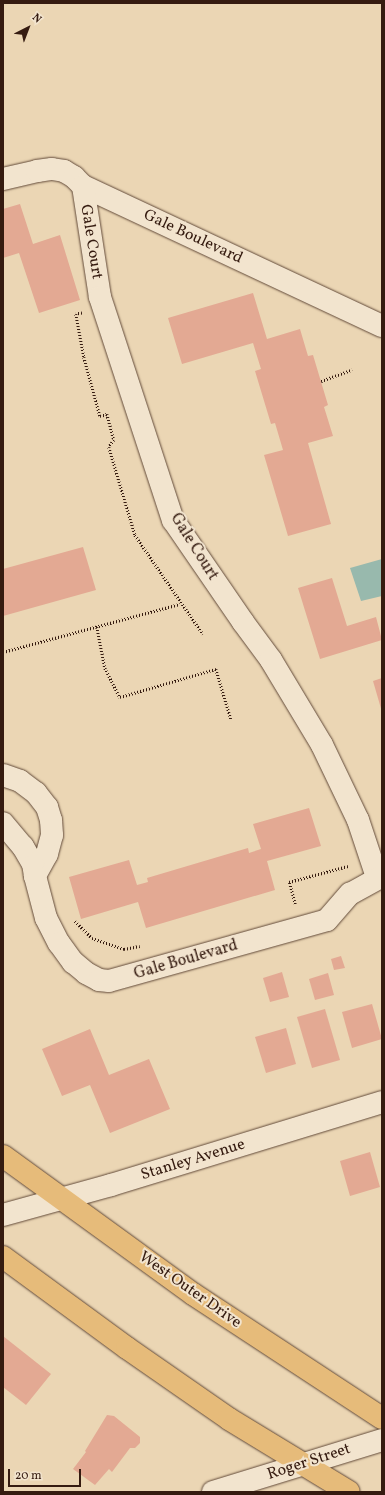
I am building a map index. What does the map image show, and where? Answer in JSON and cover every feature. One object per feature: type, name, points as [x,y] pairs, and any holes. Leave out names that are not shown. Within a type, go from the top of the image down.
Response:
[{"type":"main road","name":"West Outer Drive","points":[[3,1156],[194,1294],[382,1418]]},
{"type":"main road","points":[[3,1257],[127,1348],[229,1419],[349,1492]]},
{"type":"street","name":"Gale Boulevard","points":[[3,179],[52,169],[64,171],[74,177],[83,186],[382,326]]},
{"type":"street","name":"Gale Court","points":[[83,186],[100,297],[173,520],[271,660],[322,744],[358,820],[379,877]]},
{"type":"street","points":[[3,775],[20,781],[36,794],[47,807],[51,820],[52,835],[47,854],[35,876]]},
{"type":"street","name":"Gale Boulevard","points":[[3,823],[23,847],[33,864],[46,918],[58,943],[73,962],[86,973],[99,980],[109,981],[327,920],[350,894],[379,877]]},
{"type":"street","name":"Stanley Avenue","points":[[3,1215],[382,1102]]},
{"type":"street","name":"Roger Street","points":[[213,1492],[382,1440]]},
{"type":"path","points":[[88,312],[76,314],[84,357],[100,416],[107,414],[114,440],[109,447],[135,535],[180,604],[203,634]]},
{"type":"path","points":[[321,381],[352,370]]},
{"type":"path","points":[[3,652],[180,604]]},
{"type":"path","points":[[97,627],[105,668],[120,697],[216,669],[231,719]]},
{"type":"path","points":[[288,906],[296,904],[289,882],[353,864]]},
{"type":"path","points":[[74,919],[92,938],[124,949],[148,944]]},
{"type":"water","points":[[382,559],[382,596],[361,601],[350,568]]},
{"type":"building","points":[[20,204],[33,244],[60,235],[80,300],[39,313],[19,253],[3,258],[3,209]]},
{"type":"building","points":[[253,293],[267,339],[300,329],[308,356],[313,355],[328,405],[324,407],[333,436],[308,443],[331,524],[288,536],[264,455],[283,450],[275,423],[271,424],[255,371],[261,369],[253,343],[182,364],[168,318]]},
{"type":"building","points":[[83,547],[96,590],[3,616],[3,569]]},
{"type":"building","points":[[332,578],[347,626],[376,617],[382,640],[320,659],[298,588]]},
{"type":"building","points":[[382,678],[382,712],[373,681]]},
{"type":"building","points":[[309,808],[321,846],[267,861],[275,890],[146,928],[138,902],[81,919],[69,877],[129,860],[137,885],[148,882],[147,878],[248,848],[249,853],[261,849],[253,824]]},
{"type":"building","points":[[341,956],[345,968],[334,970],[331,959]]},
{"type":"building","points":[[282,972],[289,997],[270,1002],[263,978]]},
{"type":"building","points":[[328,973],[334,995],[315,1000],[309,979]]},
{"type":"building","points":[[372,1004],[382,1039],[352,1048],[342,1012]]},
{"type":"building","points":[[325,1009],[340,1060],[312,1068],[297,1017]]},
{"type":"building","points":[[286,1028],[296,1064],[266,1073],[255,1037]]},
{"type":"building","points":[[90,1029],[109,1075],[149,1059],[170,1109],[110,1133],[90,1085],[62,1096],[42,1049]]},
{"type":"building","points":[[370,1152],[380,1187],[350,1196],[340,1161]]},
{"type":"building","points":[[3,1336],[51,1374],[26,1405],[3,1387]]},
{"type":"building","points":[[107,1415],[114,1416],[140,1437],[140,1443],[135,1448],[130,1448],[112,1472],[109,1469],[95,1485],[73,1469],[86,1452],[85,1451]]}]
